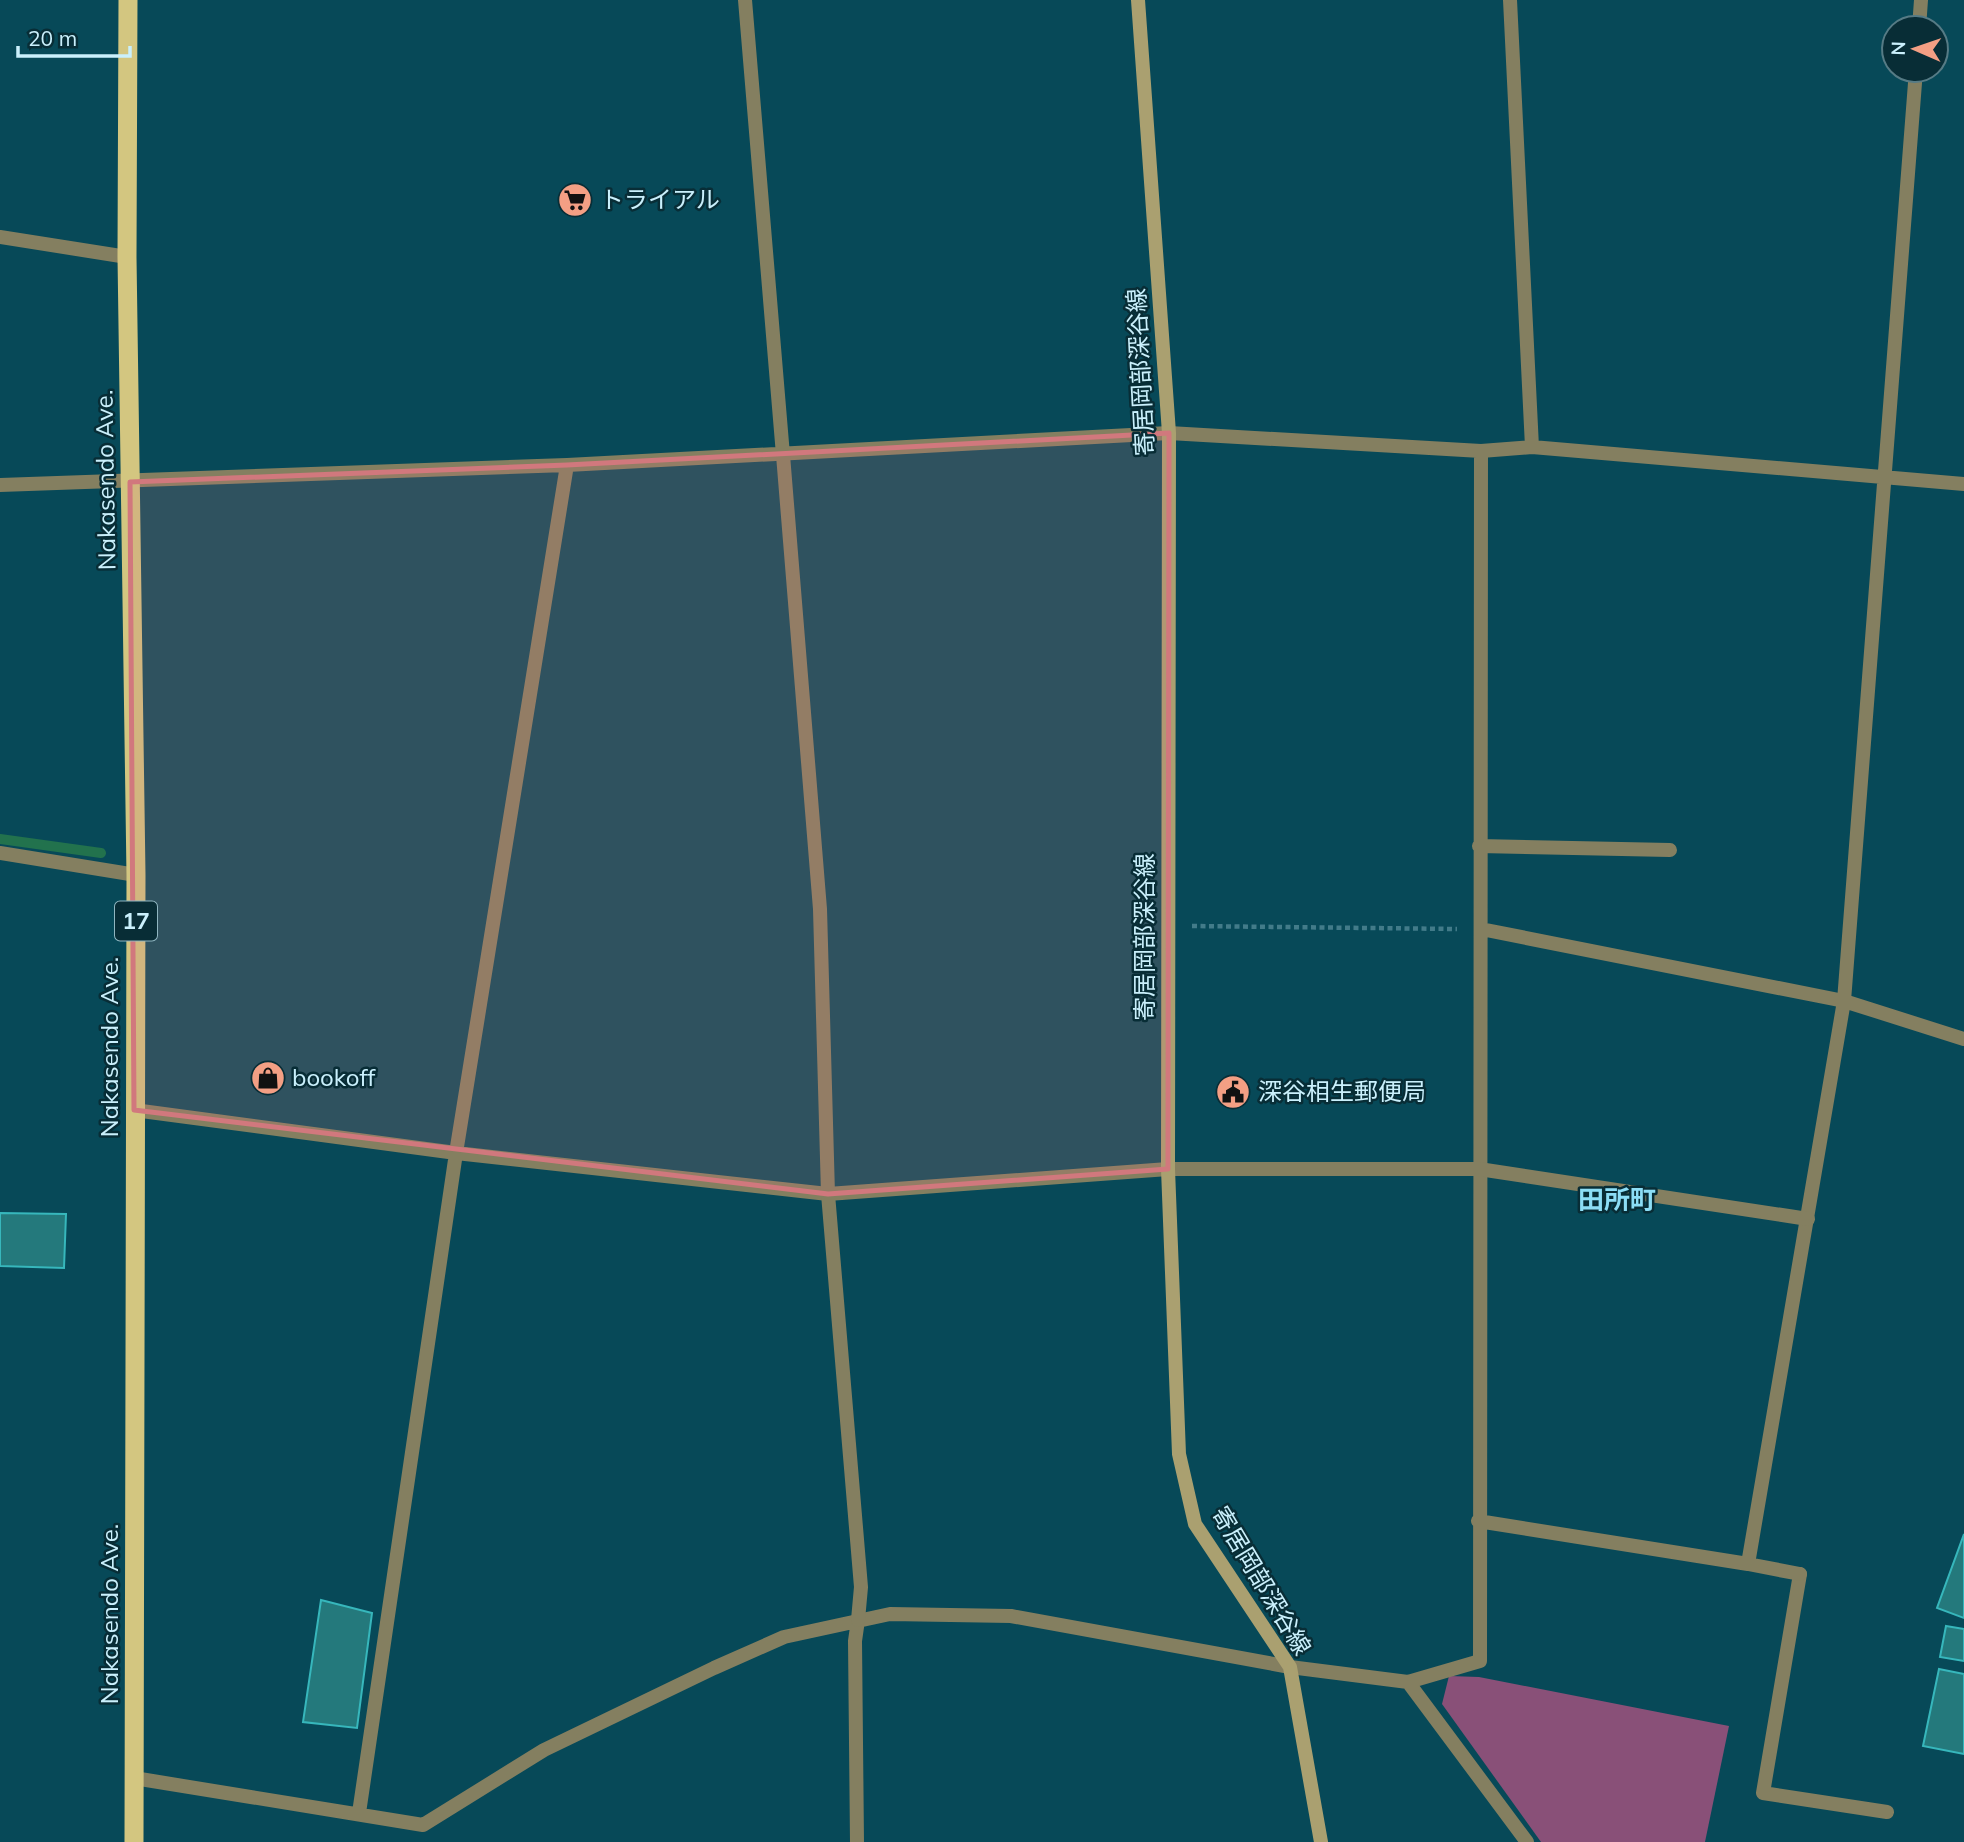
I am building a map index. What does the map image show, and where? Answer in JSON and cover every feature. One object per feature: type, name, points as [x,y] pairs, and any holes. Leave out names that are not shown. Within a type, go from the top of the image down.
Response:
[{"type":"highway","name":"Nakasendo Ave.","points":[[128,0],[127,257],[136,875],[134,1842]]},
{"type":"main road","name":"寄居岡部深谷線","points":[[1138,0],[1169,432],[1168,1169],[1179,1454],[1195,1524],[1290,1667],[1321,1842]]},
{"type":"street","points":[[745,0],[820,909],[828,1194],[861,1587],[855,1641],[858,1842]]},
{"type":"street","points":[[1510,0],[1532,447]]},
{"type":"street","points":[[1748,1564],[1844,1001],[1915,84]]},
{"type":"street","points":[[0,237],[127,257]]},
{"type":"street","points":[[0,485],[567,465],[1169,432],[1481,451],[1532,447],[1964,484]]},
{"type":"street","points":[[134,1778],[423,1825],[544,1750],[714,1668],[785,1637],[890,1614],[1011,1616],[1290,1667],[1408,1682],[1480,1661],[1478,1521],[1481,451]]},
{"type":"street","points":[[359,1813],[456,1153],[567,465]]},
{"type":"street","points":[[1479,846],[1670,850]]},
{"type":"street","points":[[0,853],[136,875]]},
{"type":"street","points":[[1481,929],[1844,1001],[1964,1039]]},
{"type":"street","points":[[134,1110],[456,1153],[828,1194],[1168,1169],[1479,1168],[1808,1219]]},
{"type":"street","points":[[1478,1521],[1800,1574],[1763,1793],[1887,1812]]},
{"type":"street","points":[[1408,1682],[1527,1842]]},
{"type":"path","points":[[1167,926],[1481,929]]},
{"type":"highlighted area","points":[[1169,433],[1168,1169],[828,1194],[134,1110],[130,482],[567,465]]},
{"type":"shaded area","points":[[1449,1676],[1479,1677],[1729,1726],[1705,1842],[1541,1842],[1442,1704]]},
{"type":"building","points":[[0,1213],[66,1214],[64,1268],[0,1266]]},
{"type":"building","points":[[1964,1534],[1964,1618],[1937,1608]]},
{"type":"building","points":[[321,1600],[372,1613],[357,1728],[303,1722]]},
{"type":"building","points":[[1946,1626],[1964,1629],[1964,1661],[1940,1657]]},
{"type":"building","points":[[1939,1669],[1964,1674],[1964,1754],[1923,1746]]},
{"type":"waterway","points":[[0,839],[101,853]]},
{"type":"place","name":"トライアル","points":[[575,200]]},
{"type":"place","name":"bookoff","points":[[268,1078]]},
{"type":"place","name":"深谷相生郵便局","points":[[1233,1092]]},
{"type":"district","name":"田所町","points":[[1617,1200]]}]
